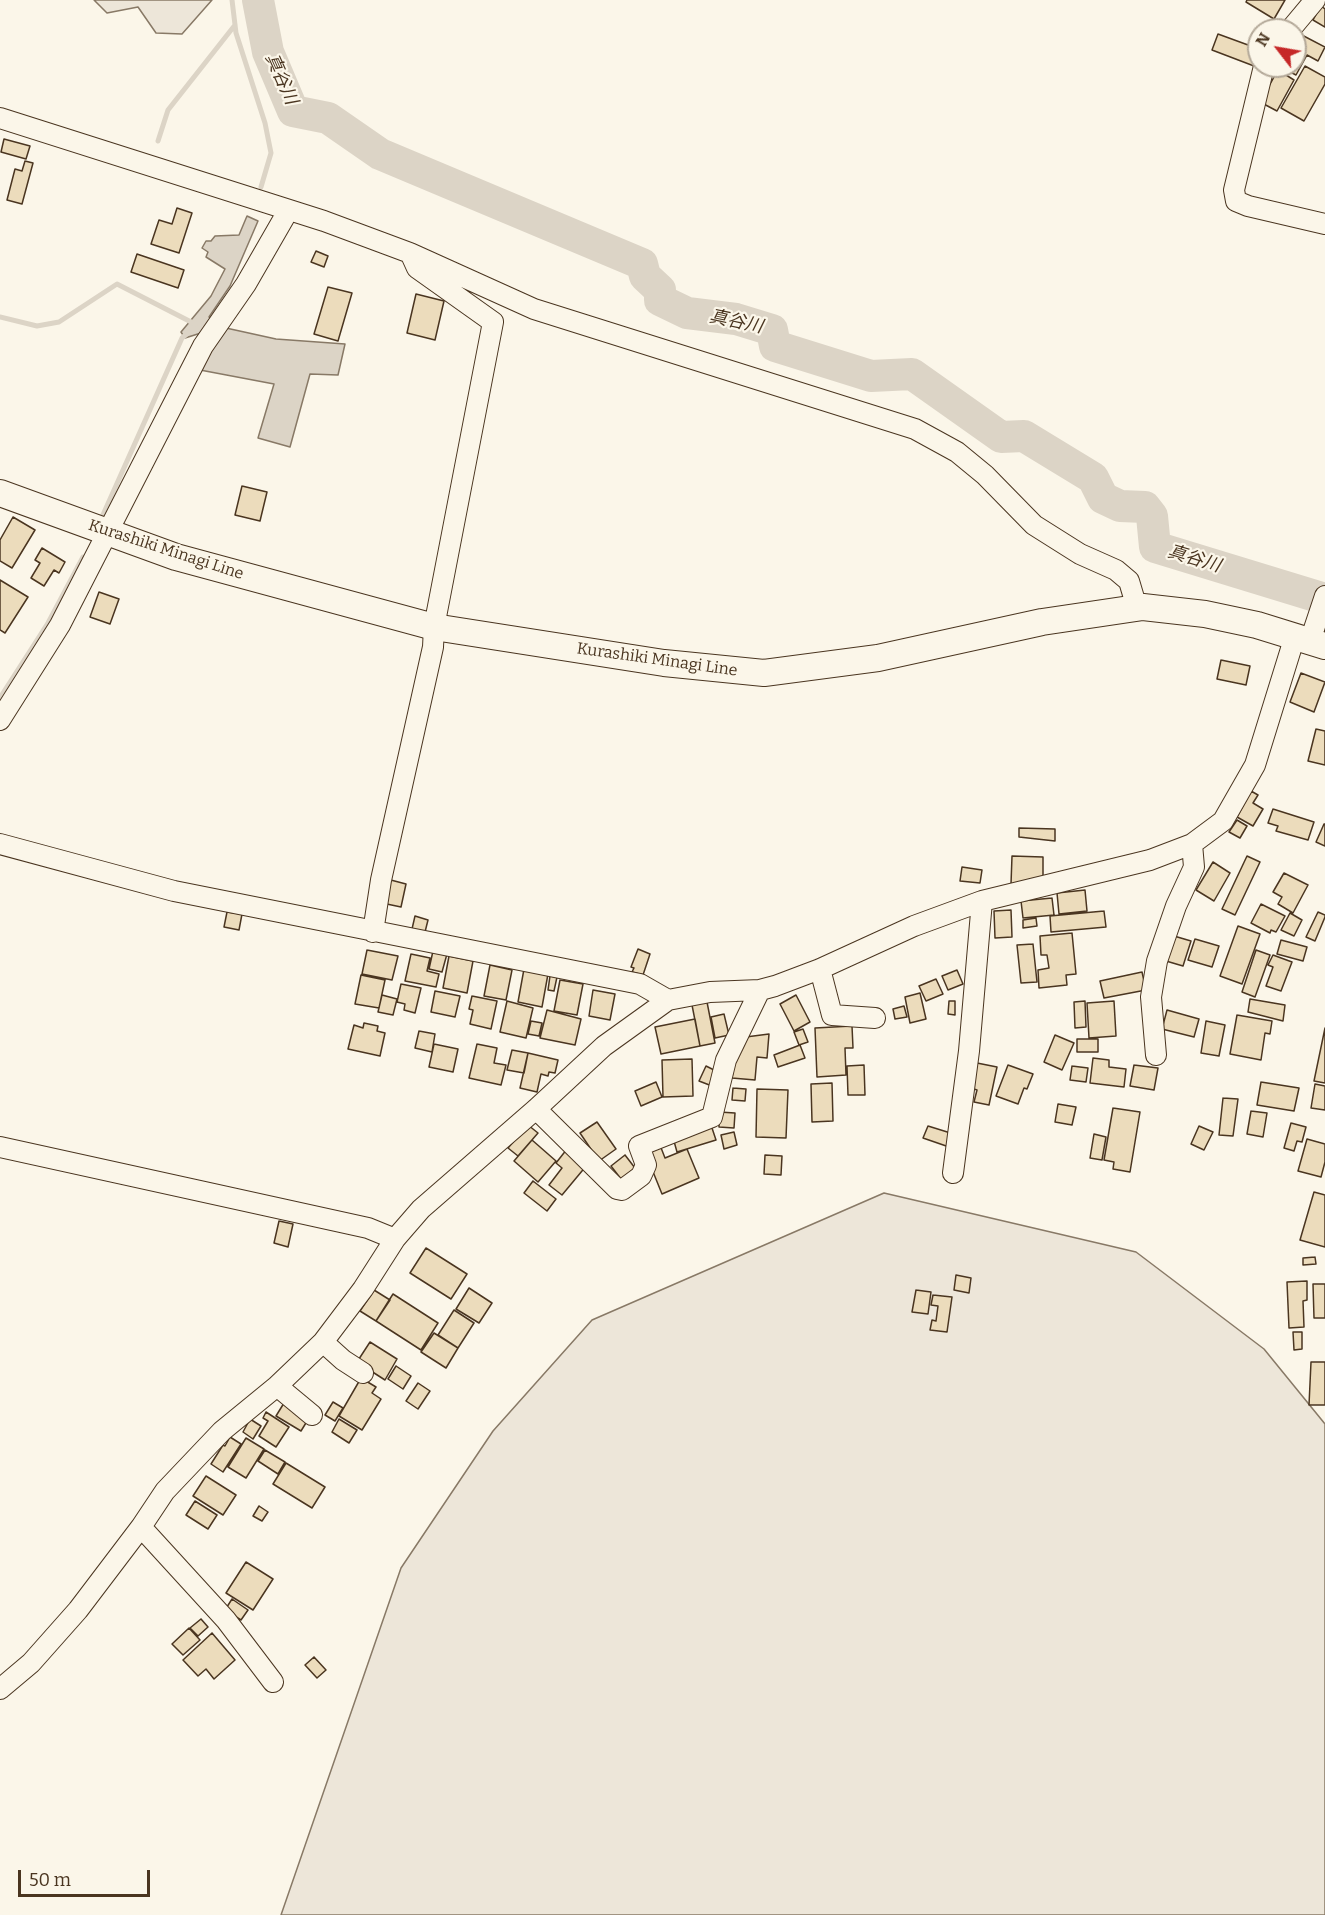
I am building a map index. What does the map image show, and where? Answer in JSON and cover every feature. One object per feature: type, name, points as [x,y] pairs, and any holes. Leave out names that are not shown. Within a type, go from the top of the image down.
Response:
[{"type":"main road","name":"Kurashiki Minagi Line","points":[[0,493],[176,557],[434,627],[664,663],[764,673],[878,658],[1042,622],[1137,608],[1205,614],[1312,636]]},
{"type":"street","points":[[1300,18],[1315,0]]},
{"type":"street","points":[[1261,78],[1234,190],[1236,201],[1248,206],[1325,224]]},
{"type":"street","points":[[0,118],[324,221],[410,253],[534,309],[915,429],[957,452],[985,475],[1034,525],[1080,554],[1116,570],[1130,581],[1137,608]]},
{"type":"street","points":[[0,720],[60,625],[203,346],[246,284],[288,211]]},
{"type":"street","points":[[373,932],[381,880],[433,647],[434,627],[493,322],[417,268],[410,253]]},
{"type":"street","points":[[0,1689],[31,1663],[78,1610],[141,1527],[165,1491],[222,1431],[277,1386],[323,1342],[363,1289],[395,1239],[421,1209],[536,1109],[604,1046],[668,1000],[710,992],[760,990],[775,986],[820,969],[914,926],[982,901],[1150,860],[1192,844],[1223,821],[1255,765],[1312,636],[1325,596]]},
{"type":"street","points":[[0,844],[174,891],[640,984],[668,1000]]},
{"type":"street","points":[[1156,1055],[1151,997],[1157,961],[1176,906],[1194,867],[1192,844]]},
{"type":"street","points":[[954,1173],[969,1052],[982,901]]},
{"type":"street","points":[[820,969],[832,1015],[875,1018]]},
{"type":"street","points":[[536,1109],[616,1189],[622,1190],[641,1176],[646,1166],[639,1146],[712,1118],[726,1060],[760,990]]},
{"type":"street","points":[[0,1147],[368,1228],[395,1239]]},
{"type":"street","points":[[323,1342],[343,1360],[363,1372]]},
{"type":"street","points":[[277,1386],[312,1415]]},
{"type":"street","points":[[141,1527],[226,1620],[273,1682]]},
{"type":"shaded area","points":[[94,0],[212,0],[182,34],[156,33],[138,7],[107,13]]},
{"type":"shaded area","points":[[247,216],[258,221],[230,286],[209,317],[226,328],[276,339],[345,344],[338,375],[310,374],[290,447],[258,438],[274,384],[200,370],[201,333],[185,338],[181,332],[211,296],[225,269],[206,257],[208,252],[202,248],[206,241],[211,241],[215,236],[239,235]]},
{"type":"shaded area","points":[[884,1193],[1136,1252],[1264,1349],[1325,1424],[1325,1915],[281,1915],[401,1568],[493,1431],[592,1320]]},
{"type":"building","points":[[1247,0],[1285,0],[1275,18],[1246,2]]},
{"type":"building","points":[[1321,6],[1325,9],[1325,27],[1313,20]]},
{"type":"building","points":[[1218,34],[1247,45],[1247,63],[1212,50]]},
{"type":"building","points":[[1307,38],[1325,47],[1318,61],[1307,55]]},
{"type":"building","points":[[1307,67],[1325,77],[1325,84],[1304,121],[1281,108],[1298,78],[1307,78]]},
{"type":"building","points":[[1274,78],[1294,80],[1277,111],[1260,102]]},
{"type":"building","points":[[4,139],[30,146],[26,159],[1,152]]},
{"type":"building","points":[[25,161],[33,163],[22,204],[7,200],[15,169],[22,171]]},
{"type":"building","points":[[177,208],[192,213],[179,253],[151,244],[159,220],[172,224]]},
{"type":"building","points":[[316,251],[328,256],[324,267],[311,262]]},
{"type":"building","points":[[137,254],[184,270],[178,288],[131,272]]},
{"type":"building","points":[[328,287],[352,293],[338,341],[314,334]]},
{"type":"building","points":[[416,294],[444,301],[435,340],[407,333]]},
{"type":"building","points":[[242,486],[267,492],[260,521],[235,515]]},
{"type":"building","points":[[13,517],[35,530],[12,568],[0,561],[0,540]]},
{"type":"building","points":[[42,548],[65,562],[59,573],[54,570],[44,586],[31,578],[40,563],[35,560]]},
{"type":"building","points":[[0,580],[28,597],[5,633],[0,630]]},
{"type":"building","points":[[99,592],[119,599],[110,624],[90,617]]},
{"type":"building","points":[[1221,660],[1250,666],[1246,685],[1217,679]]},
{"type":"building","points":[[1301,673],[1325,682],[1314,712],[1290,702]]},
{"type":"building","points":[[1316,729],[1325,731],[1325,765],[1308,761]]},
{"type":"building","points":[[1251,791],[1258,795],[1253,803],[1263,809],[1253,826],[1237,817]]},
{"type":"building","points":[[1273,809],[1314,822],[1308,840],[1276,831],[1278,826],[1268,823]]},
{"type":"building","points":[[1237,820],[1247,826],[1240,838],[1229,832]]},
{"type":"building","points":[[1325,824],[1325,846],[1316,842]]},
{"type":"building","points":[[1019,828],[1055,829],[1055,841],[1019,837]]},
{"type":"building","points":[[1012,856],[1043,857],[1043,879],[1011,884]]},
{"type":"building","points":[[1247,856],[1260,862],[1235,915],[1222,909]]},
{"type":"building","points":[[1213,862],[1230,873],[1214,901],[1196,890]]},
{"type":"building","points":[[962,867],[982,870],[980,883],[960,881]]},
{"type":"building","points":[[1284,873],[1308,885],[1293,913],[1278,904],[1282,897],[1273,892]]},
{"type":"building","points":[[387,879],[406,884],[401,907],[382,903]]},
{"type":"building","points":[[1085,890],[1087,911],[1059,914],[1057,893]]},
{"type":"building","points":[[1052,898],[1054,915],[1023,918],[1021,901]]},
{"type":"building","points":[[1261,904],[1285,916],[1276,932],[1271,930],[1270,933],[1251,923]]},
{"type":"building","points":[[1011,910],[1012,937],[995,938],[994,911]]},
{"type":"building","points":[[1104,911],[1106,927],[1051,932],[1050,916]]},
{"type":"building","points":[[227,912],[242,914],[239,930],[224,927]]},
{"type":"building","points":[[1318,912],[1325,917],[1315,941],[1306,937]]},
{"type":"building","points":[[1290,913],[1302,920],[1294,936],[1281,930]]},
{"type":"building","points":[[415,916],[428,920],[425,932],[412,929]]},
{"type":"building","points":[[1036,918],[1037,926],[1023,928],[1023,920]]},
{"type":"building","points":[[1238,926],[1260,934],[1242,984],[1220,976]]},
{"type":"building","points":[[1072,933],[1076,974],[1066,975],[1067,985],[1039,988],[1038,970],[1049,968],[1047,955],[1041,955],[1040,936]]},
{"type":"building","points":[[1174,936],[1191,941],[1183,966],[1166,961]]},
{"type":"building","points":[[1195,939],[1219,946],[1212,967],[1188,960]]},
{"type":"building","points":[[1281,940],[1307,947],[1303,961],[1277,954]]},
{"type":"building","points":[[1033,944],[1037,982],[1021,983],[1017,945]]},
{"type":"building","points":[[638,949],[650,954],[643,975],[632,972],[634,968],[631,967]]},
{"type":"building","points":[[367,950],[398,956],[392,980],[362,974]]},
{"type":"building","points":[[1256,950],[1270,955],[1255,997],[1242,992]]},
{"type":"building","points":[[433,951],[447,954],[442,972],[429,969]]},
{"type":"building","points":[[411,954],[430,958],[427,971],[439,974],[436,987],[405,981]]},
{"type":"building","points":[[1273,955],[1292,962],[1281,991],[1266,986],[1273,967],[1268,965]]},
{"type":"building","points":[[449,956],[473,961],[467,993],[443,988]]},
{"type":"building","points":[[490,965],[512,970],[506,1000],[484,996]]},
{"type":"building","points":[[524,969],[548,974],[542,1007],[518,1002]]},
{"type":"building","points":[[957,970],[963,984],[948,990],[942,976]]},
{"type":"building","points":[[1142,972],[1146,990],[1104,998],[1100,981]]},
{"type":"building","points":[[361,975],[385,980],[379,1008],[355,1004]]},
{"type":"building","points":[[550,976],[557,977],[554,991],[548,990]]},
{"type":"building","points":[[936,979],[943,994],[926,1001],[919,986]]},
{"type":"building","points":[[560,980],[583,984],[577,1015],[554,1011]]},
{"type":"building","points":[[401,984],[421,988],[415,1013],[404,1010],[405,1004],[397,1002]]},
{"type":"building","points":[[593,990],[615,994],[610,1020],[589,1016]]},
{"type":"building","points":[[435,991],[460,996],[455,1017],[431,1012]]},
{"type":"building","points":[[920,993],[926,1019],[910,1023],[905,997]]},
{"type":"building","points":[[382,995],[397,999],[393,1015],[378,1012]]},
{"type":"building","points":[[796,995],[810,1022],[794,1031],[780,1004]]},
{"type":"building","points":[[472,996],[497,1001],[491,1029],[470,1024],[473,1010],[469,1009]]},
{"type":"building","points":[[1250,999],[1285,1005],[1283,1021],[1248,1012]]},
{"type":"building","points":[[507,1001],[533,1008],[526,1038],[500,1032]]},
{"type":"building","points":[[949,1001],[955,1001],[955,1015],[948,1014]]},
{"type":"building","points":[[1085,1001],[1086,1027],[1075,1028],[1074,1002]]},
{"type":"building","points":[[1114,1001],[1116,1036],[1089,1038],[1087,1003]]},
{"type":"building","points":[[707,1002],[715,1043],[700,1046],[692,1005]]},
{"type":"building","points":[[904,1006],[907,1017],[895,1019],[893,1009]]},
{"type":"building","points":[[547,1010],[581,1019],[575,1045],[540,1038]]},
{"type":"building","points":[[1167,1010],[1199,1019],[1194,1037],[1162,1029]]},
{"type":"building","points":[[724,1014],[729,1035],[715,1038],[711,1017]]},
{"type":"building","points":[[1237,1015],[1272,1021],[1270,1034],[1265,1033],[1261,1060],[1230,1054]]},
{"type":"building","points":[[695,1019],[700,1046],[661,1054],[655,1027]]},
{"type":"building","points":[[531,1021],[542,1023],[539,1036],[528,1034]]},
{"type":"building","points":[[1206,1021],[1225,1025],[1219,1056],[1201,1053]]},
{"type":"building","points":[[364,1023],[378,1026],[377,1031],[385,1033],[380,1056],[348,1049],[354,1025],[363,1028]]},
{"type":"building","points":[[852,1026],[853,1048],[845,1048],[846,1075],[817,1077],[815,1028]]},
{"type":"building","points":[[1325,1028],[1325,1083],[1314,1081]]},
{"type":"building","points":[[803,1029],[808,1042],[799,1045],[794,1032]]},
{"type":"building","points":[[419,1031],[435,1034],[432,1052],[415,1048]]},
{"type":"building","points":[[769,1034],[767,1058],[757,1057],[755,1080],[732,1078],[738,1038]]},
{"type":"building","points":[[1055,1035],[1074,1043],[1062,1070],[1044,1062]]},
{"type":"building","points":[[1077,1039],[1098,1039],[1098,1052],[1077,1052]]},
{"type":"building","points":[[434,1044],[458,1049],[453,1072],[429,1067]]},
{"type":"building","points":[[477,1044],[497,1048],[494,1063],[506,1065],[501,1085],[469,1078]]},
{"type":"building","points":[[800,1045],[805,1058],[778,1067],[774,1055]]},
{"type":"building","points":[[512,1050],[528,1053],[524,1073],[507,1070]]},
{"type":"building","points":[[528,1053],[558,1060],[555,1073],[549,1072],[548,1076],[541,1074],[537,1092],[520,1088]]},
{"type":"building","points":[[1093,1058],[1109,1060],[1109,1067],[1126,1069],[1124,1087],[1090,1083]]},
{"type":"building","points":[[692,1059],[693,1096],[663,1097],[662,1060]]},
{"type":"building","points":[[977,1063],[997,1067],[989,1105],[974,1102],[977,1090],[971,1088]]},
{"type":"building","points":[[864,1065],[865,1095],[848,1095],[847,1066]]},
{"type":"building","points":[[1008,1065],[1033,1074],[1018,1104],[996,1096]]},
{"type":"building","points":[[1134,1065],[1158,1068],[1154,1090],[1130,1086]]},
{"type":"building","points":[[706,1066],[718,1072],[712,1086],[699,1081]]},
{"type":"building","points":[[1072,1066],[1088,1068],[1086,1082],[1070,1080]]},
{"type":"building","points":[[656,1082],[662,1097],[641,1106],[635,1091]]},
{"type":"building","points":[[1261,1082],[1299,1088],[1294,1111],[1257,1105]]},
{"type":"building","points":[[832,1083],[833,1121],[812,1122],[811,1084]]},
{"type":"building","points":[[1315,1084],[1325,1086],[1325,1110],[1311,1108]]},
{"type":"building","points":[[733,1088],[746,1089],[745,1101],[732,1100]]},
{"type":"building","points":[[757,1089],[788,1090],[786,1138],[756,1137]]},
{"type":"building","points":[[1223,1098],[1238,1099],[1233,1136],[1219,1135]]},
{"type":"building","points":[[1058,1104],[1076,1107],[1072,1125],[1055,1122]]},
{"type":"building","points":[[1113,1108],[1140,1112],[1130,1172],[1113,1169],[1114,1162],[1104,1160]]},
{"type":"building","points":[[1251,1111],[1267,1113],[1263,1137],[1247,1134]]},
{"type":"building","points":[[719,1112],[735,1113],[734,1128],[719,1127]]},
{"type":"building","points":[[597,1122],[616,1149],[599,1161],[580,1133]]},
{"type":"building","points":[[710,1122],[716,1140],[677,1152],[672,1134]]},
{"type":"building","points":[[1291,1123],[1306,1127],[1302,1142],[1297,1141],[1294,1151],[1284,1148]]},
{"type":"building","points":[[528,1125],[538,1133],[518,1156],[508,1148]]},
{"type":"building","points":[[928,1126],[957,1135],[952,1148],[923,1138]]},
{"type":"building","points":[[1199,1126],[1213,1132],[1204,1150],[1191,1144]]},
{"type":"building","points":[[734,1132],[737,1145],[724,1149],[721,1135]]},
{"type":"building","points":[[1094,1134],[1106,1137],[1102,1160],[1090,1158]]},
{"type":"building","points":[[1307,1139],[1325,1144],[1325,1162],[1321,1177],[1298,1171]]},
{"type":"building","points":[[532,1140],[556,1161],[538,1182],[514,1161]]},
{"type":"building","points":[[658,1140],[665,1158],[687,1149],[699,1178],[662,1194],[643,1147]]},
{"type":"building","points":[[567,1149],[587,1165],[562,1195],[549,1185],[562,1168],[556,1163]]},
{"type":"building","points":[[625,1155],[635,1168],[621,1179],[611,1166]]},
{"type":"building","points":[[765,1155],[782,1156],[781,1175],[764,1174]]},
{"type":"building","points":[[533,1181],[556,1199],[547,1211],[524,1193]]},
{"type":"building","points":[[1314,1192],[1325,1195],[1325,1247],[1300,1240]]},
{"type":"building","points":[[279,1221],[293,1224],[288,1247],[274,1243]]},
{"type":"building","points":[[426,1248],[467,1274],[451,1299],[410,1273]]},
{"type":"building","points":[[1315,1257],[1316,1264],[1303,1265],[1303,1258]]},
{"type":"building","points":[[956,1275],[971,1278],[969,1293],[954,1290]]},
{"type":"building","points":[[1307,1281],[1307,1300],[1303,1301],[1304,1327],[1289,1328],[1287,1282]]},
{"type":"building","points":[[1313,1284],[1325,1284],[1325,1318],[1314,1318]]},
{"type":"building","points":[[469,1288],[492,1303],[479,1323],[456,1309]]},
{"type":"building","points":[[374,1290],[390,1300],[376,1321],[360,1311]]},
{"type":"building","points":[[916,1290],[931,1292],[928,1314],[912,1312]]},
{"type":"building","points":[[393,1294],[438,1323],[421,1350],[376,1321]]},
{"type":"building","points":[[933,1295],[952,1297],[947,1332],[930,1330],[932,1320],[936,1321],[938,1306],[931,1305]]},
{"type":"building","points":[[454,1310],[474,1323],[458,1348],[438,1335]]},
{"type":"building","points":[[1293,1332],[1302,1332],[1302,1349],[1294,1350]]},
{"type":"building","points":[[434,1333],[458,1348],[446,1368],[421,1352]]},
{"type":"building","points":[[370,1342],[397,1359],[385,1380],[357,1362]]},
{"type":"building","points":[[1311,1362],[1325,1362],[1325,1405],[1309,1405]]},
{"type":"building","points":[[396,1366],[411,1376],[403,1389],[388,1379]]},
{"type":"building","points":[[361,1378],[376,1387],[372,1393],[381,1399],[362,1430],[339,1416]]},
{"type":"building","points":[[418,1383],[430,1391],[418,1409],[406,1401]]},
{"type":"building","points":[[333,1402],[343,1408],[335,1421],[325,1415]]},
{"type":"building","points":[[284,1403],[309,1418],[301,1431],[276,1416]]},
{"type":"building","points":[[266,1412],[289,1427],[276,1447],[259,1436],[268,1421],[263,1418]]},
{"type":"building","points":[[250,1419],[261,1426],[253,1439],[243,1432]]},
{"type":"building","points":[[339,1419],[357,1430],[349,1443],[332,1432]]},
{"type":"building","points":[[230,1437],[241,1444],[223,1472],[211,1464]]},
{"type":"building","points":[[246,1438],[264,1449],[246,1478],[228,1467]]},
{"type":"building","points":[[265,1450],[285,1462],[278,1474],[258,1461]]},
{"type":"building","points":[[286,1463],[325,1487],[312,1508],[273,1484]]},
{"type":"building","points":[[206,1476],[236,1495],[223,1515],[193,1496]]},
{"type":"building","points":[[195,1501],[217,1515],[208,1529],[186,1515]]},
{"type":"building","points":[[259,1506],[268,1512],[262,1521],[253,1516]]},
{"type":"building","points":[[246,1562],[273,1579],[253,1610],[226,1593]]},
{"type":"building","points":[[232,1599],[248,1610],[241,1620],[225,1610]]},
{"type":"building","points":[[201,1619],[208,1627],[198,1636],[190,1628]]},
{"type":"building","points":[[189,1628],[200,1640],[183,1655],[172,1644]]},
{"type":"building","points":[[212,1633],[235,1660],[214,1679],[206,1669],[198,1676],[183,1660]]},
{"type":"building","points":[[314,1657],[326,1670],[317,1678],[305,1665]]},
{"type":"waterway","points":[[232,0],[236,33],[265,123],[271,153],[261,187]]},
{"type":"waterway","name":"真谷川","points":[[258,0],[268,52],[293,111],[328,118],[380,154],[642,264],[645,276],[660,290],[660,300],[687,313],[736,319],[772,330],[775,346],[871,376],[912,374],[1001,437],[1024,436],[1093,478],[1103,498],[1120,506],[1145,507],[1152,516],[1155,547],[1325,599]]},
{"type":"waterway","points":[[158,141],[168,110],[235,25]]},
{"type":"waterway","points":[[0,317],[37,326],[59,322],[117,284],[195,324]]},
{"type":"waterway","points":[[102,517],[182,338],[189,332]]},
{"type":"waterway","points":[[0,698],[48,623],[83,557]]}]
